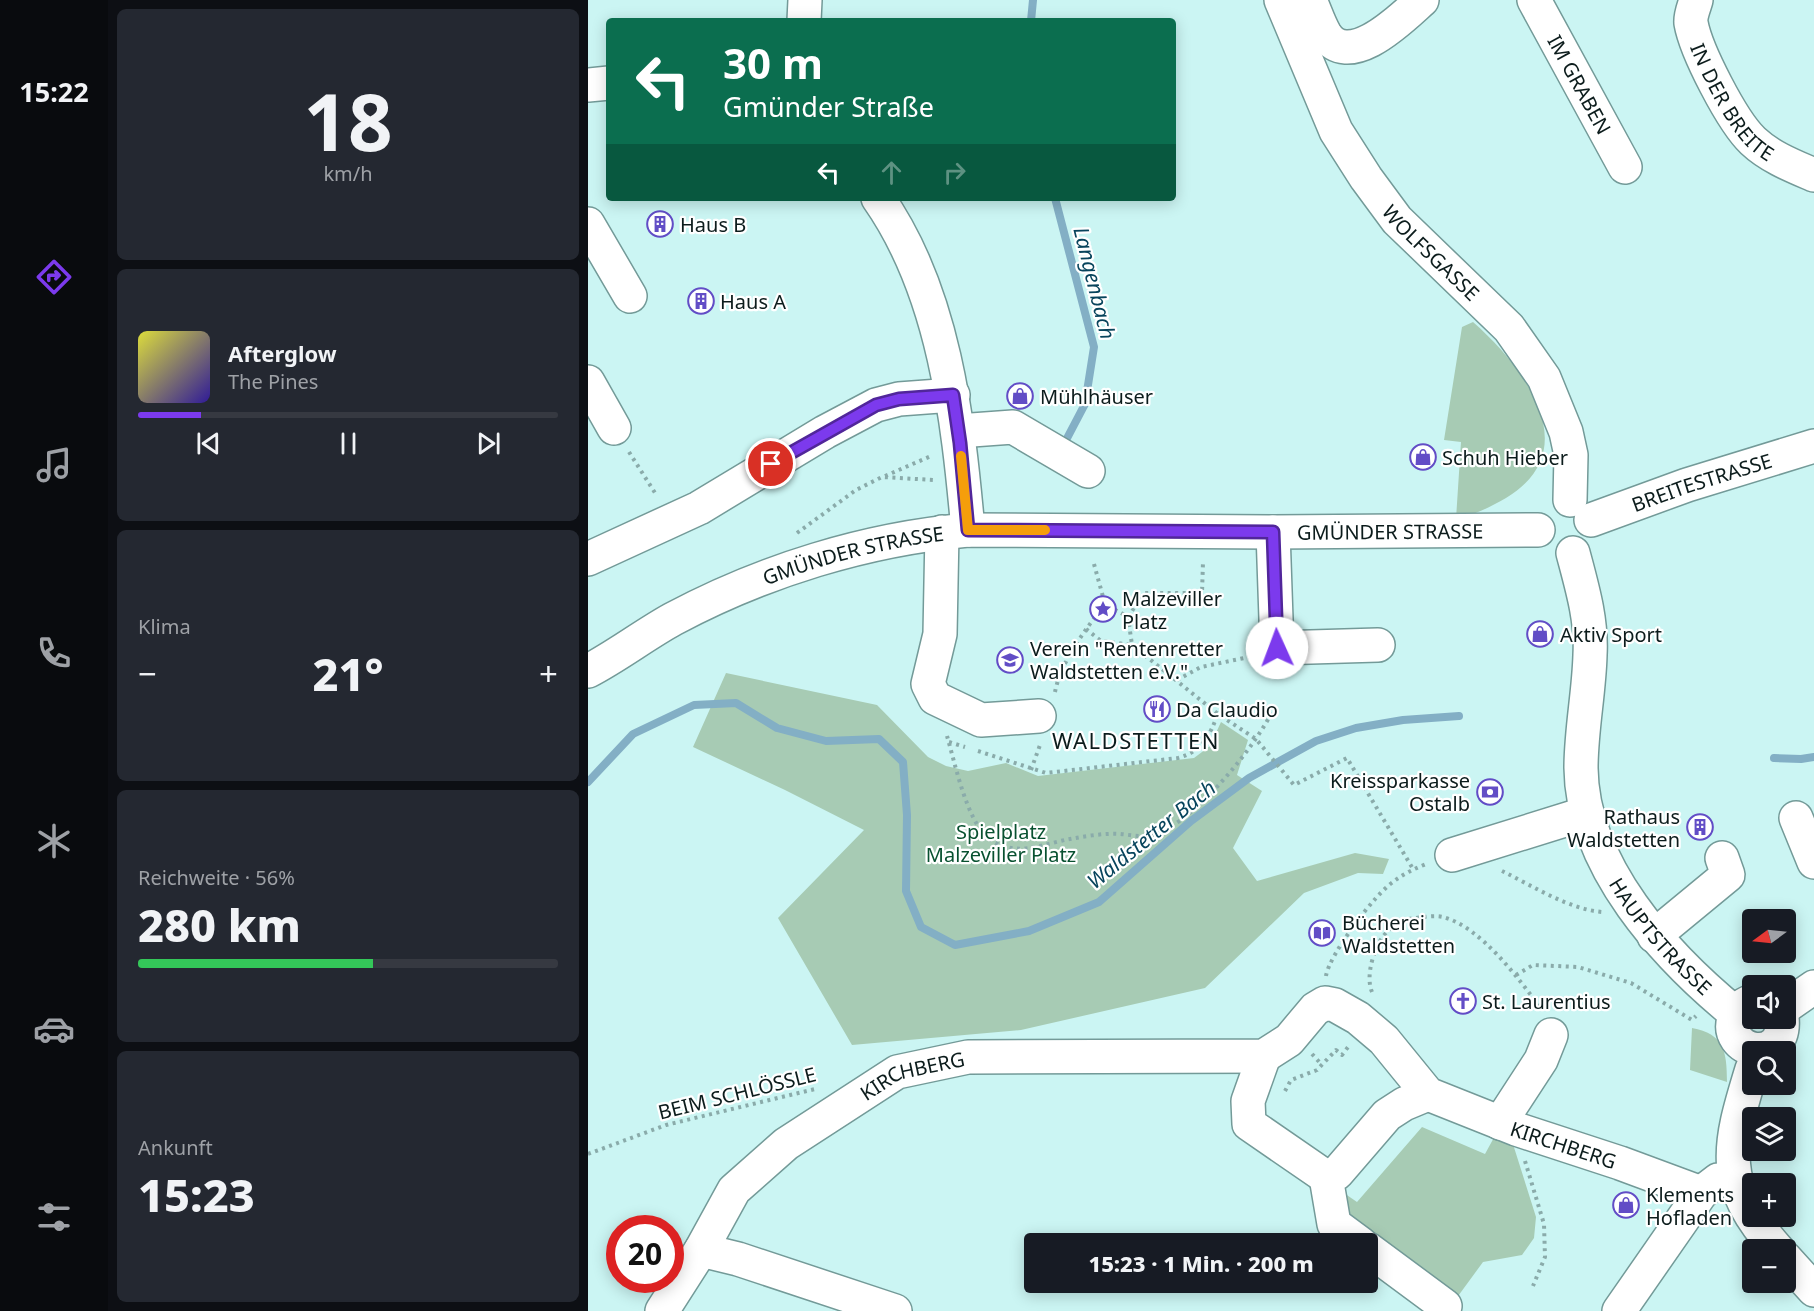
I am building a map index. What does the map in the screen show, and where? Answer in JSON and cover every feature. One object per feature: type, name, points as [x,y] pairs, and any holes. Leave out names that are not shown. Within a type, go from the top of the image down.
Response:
[{"type":"street","points":[[804,18],[805,0]]},
{"type":"street","points":[[1293,3],[1326,36],[1338,44],[1351,46],[1369,43],[1390,29],[1422,0]]},
{"type":"street","name":"IM GRABEN","points":[[1534,0],[1625,167]]},
{"type":"street","name":"IN DER BREITE","points":[[1696,0],[1691,20],[1700,53],[1720,91],[1753,141],[1785,163],[1814,175]]},
{"type":"street","name":"WOLFSGASSE","points":[[1293,3],[1336,131],[1366,178],[1397,220],[1509,328],[1544,378],[1566,432],[1581,510]]},
{"type":"street","points":[[588,85],[606,83]]},
{"type":"street","points":[[880,201],[919,276],[937,330],[953,395],[959,437],[963,480],[940,634],[928,684],[935,698],[981,720],[1039,716]]},
{"type":"street","points":[[588,224],[630,296]]},
{"type":"street","points":[[588,382],[614,428]]},
{"type":"street","points":[[588,559],[699,508],[825,432],[876,405],[899,399],[953,395]]},
{"type":"street","points":[[959,437],[1013,427],[1088,471]]},
{"type":"street","name":"BREITESTRASSE","points":[[1581,510],[1688,485],[1814,446]]},
{"type":"street","points":[[1561,499],[1581,510],[1590,536],[1586,544],[1573,553],[1554,552],[1541,539],[1538,530],[1541,513],[1546,507],[1561,499]]},
{"type":"street","name":"GMÜNDER STRASSE","points":[[588,671],[672,620],[727,592],[797,565],[955,531],[1538,530]]},
{"type":"street","points":[[1273,532],[1277,648],[1378,645]]},
{"type":"street","name":"HAUPTSTRASSE","points":[[1573,553],[1588,607],[1591,654],[1581,770],[1587,813],[1610,870],[1645,925],[1676,962],[1734,1004]]},
{"type":"street","points":[[1452,855],[1587,813]]},
{"type":"street","points":[[1796,818],[1814,862]]},
{"type":"street","points":[[1645,925],[1728,875],[1722,858]]},
{"type":"street","points":[[1796,999],[1814,987]]},
{"type":"street","points":[[1326,1177],[1337,1173],[1387,1115],[1404,1104],[1428,1094],[1403,1061],[1370,1010],[1325,1003],[1315,1009],[1289,1040],[1264,1056],[1246,1111],[1250,1124],[1259,1132],[1326,1177],[1334,1224],[1346,1233]]},
{"type":"street","points":[[1734,1004],[1733,1024],[1738,1040],[1742,1043]]},
{"type":"street","points":[[1508,1126],[1551,1035]]},
{"type":"street","name":"KIRCHBERG","points":[[662,1311],[701,1250],[734,1190],[786,1144],[897,1072],[968,1057],[1264,1056]]},
{"type":"street","name":"KIRCHBERG","points":[[1428,1094],[1508,1126],[1701,1193]]},
{"type":"street","points":[[1745,1095],[1734,1130],[1732,1153],[1734,1174],[1745,1206],[1770,1239]]},
{"type":"street","points":[[1619,1311],[1701,1193],[1713,1182],[1734,1174]]},
{"type":"street","points":[[701,1250],[738,1259],[895,1311]]},
{"type":"street","points":[[1378,1256],[1445,1306]]},
{"type":"street","points":[[1796,1270],[1814,1290]]},
{"type":"path","points":[[614,428],[672,520]]},
{"type":"path","points":[[795,535],[856,490],[959,437]]},
{"type":"path","points":[[882,477],[963,480]]},
{"type":"path","points":[[1132,645],[1128,617],[1144,593],[1202,593],[1203,562]]},
{"type":"path","points":[[1094,564],[1105,604],[1128,617]]},
{"type":"path","points":[[1058,681],[1086,629],[1105,604]]},
{"type":"path","points":[[1086,629],[1101,641],[1132,645],[1218,714],[1256,739],[1294,785],[1347,758],[1413,869],[1391,882],[1338,947],[1327,970],[1325,1003]]},
{"type":"path","points":[[1177,680],[1201,667],[1242,659],[1277,648]]},
{"type":"path","points":[[935,698],[972,815],[987,836],[1003,846],[1027,849],[1096,835],[1142,837],[1172,826],[1187,817],[1226,780],[1267,725],[1275,706]]},
{"type":"path","points":[[948,742],[1031,770],[1046,773],[1071,771],[1188,755],[1205,744],[1218,714]]},
{"type":"path","points":[[1493,867],[1590,911],[1645,925]]},
{"type":"path","points":[[1259,1132],[1291,1080],[1317,1070],[1336,1050],[1342,1055],[1370,1010],[1372,964],[1380,941],[1394,925],[1407,919],[1441,916],[1465,927],[1516,975],[1551,1023],[1551,1035]]},
{"type":"path","points":[[1516,975],[1533,965],[1578,967],[1631,983],[1692,1020],[1734,1004]]},
{"type":"path","name":"BEIM SCHLÖSSLE","points":[[588,1154],[666,1125],[819,1088]]},
{"type":"path","points":[[1508,1126],[1544,1224],[1545,1257],[1533,1286]]},
{"type":"green space","points":[[1473,322],[1511,362],[1527,385],[1539,408],[1545,433],[1542,456],[1530,478],[1506,498],[1476,513],[1456,519],[1461,442],[1444,440],[1462,327]]},
{"type":"green space","name":"Spielplatz Malzeviller Platz","points":[[726,673],[877,705],[928,757],[946,766],[968,771],[1006,763],[1038,776],[1194,758],[1210,746],[1221,722],[1248,740],[1237,775],[1262,791],[1233,848],[1257,881],[1355,853],[1389,859],[1383,874],[1358,873],[1304,893],[1205,988],[1021,1030],[852,1045],[778,918],[864,830],[693,747]]},
{"type":"green space","points":[[1692,1028],[1711,1035],[1722,1046],[1726,1061],[1727,1082],[1690,1070]]},
{"type":"green space","points":[[1422,1127],[1485,1154],[1497,1132],[1512,1141],[1536,1217],[1534,1238],[1522,1255],[1483,1262],[1453,1303],[1378,1246],[1378,1233],[1362,1233],[1346,1221],[1341,1191],[1357,1202]]},
{"type":"waterway","name":"Langenbach","points":[[1031,18],[1033,0]]},
{"type":"waterway","name":"Langenbach","points":[[1056,201],[1094,347],[1085,404],[1064,444]]},
{"type":"waterway","name":"Waldstetter Bach","points":[[588,782],[633,734],[694,705],[736,703],[777,728],[826,741],[879,739],[903,762],[907,815],[906,891],[921,927],[955,945],[1029,931],[1099,902],[1191,821],[1249,778],[1316,741],[1356,728],[1403,720],[1459,716]]},
{"type":"waterway","name":"Waldstetter Bach","points":[[1774,758],[1814,757]]},
{"type":"slow traffic","points":[[961,456],[968,530],[1045,530]]},
{"type":"place","name":"Haus B","points":[[660,224]]},
{"type":"place","name":"Haus A","points":[[701,301]]},
{"type":"place","name":"Mühlhäuser","points":[[1020,396]]},
{"type":"place","name":"Schuh Hieber","points":[[1423,457]]},
{"type":"place","name":"Malzeviller Platz","points":[[1103,609]]},
{"type":"place","name":"Aktiv Sport","points":[[1540,634]]},
{"type":"place","name":"Verein \"Rentenretter Waldstetten e.V.\"","points":[[1010,660]]},
{"type":"place","name":"Da Claudio","points":[[1157,709]]},
{"type":"place","name":"Kreissparkasse Ostalb","points":[[1490,792]]},
{"type":"place","name":"Rathaus Waldstetten","points":[[1700,827]]},
{"type":"place","name":"Bücherei Waldstetten","points":[[1322,933]]},
{"type":"place","name":"St. Laurentius","points":[[1463,1001]]},
{"type":"place","name":"Klements Hofladen","points":[[1626,1205]]},
{"type":"district","name":"WALDSTETTEN","points":[[1136,740]]},
{"type":"route","points":[[771,464],[876,405],[899,399],[953,395],[968,530],[1273,532],[1277,648]]}]
